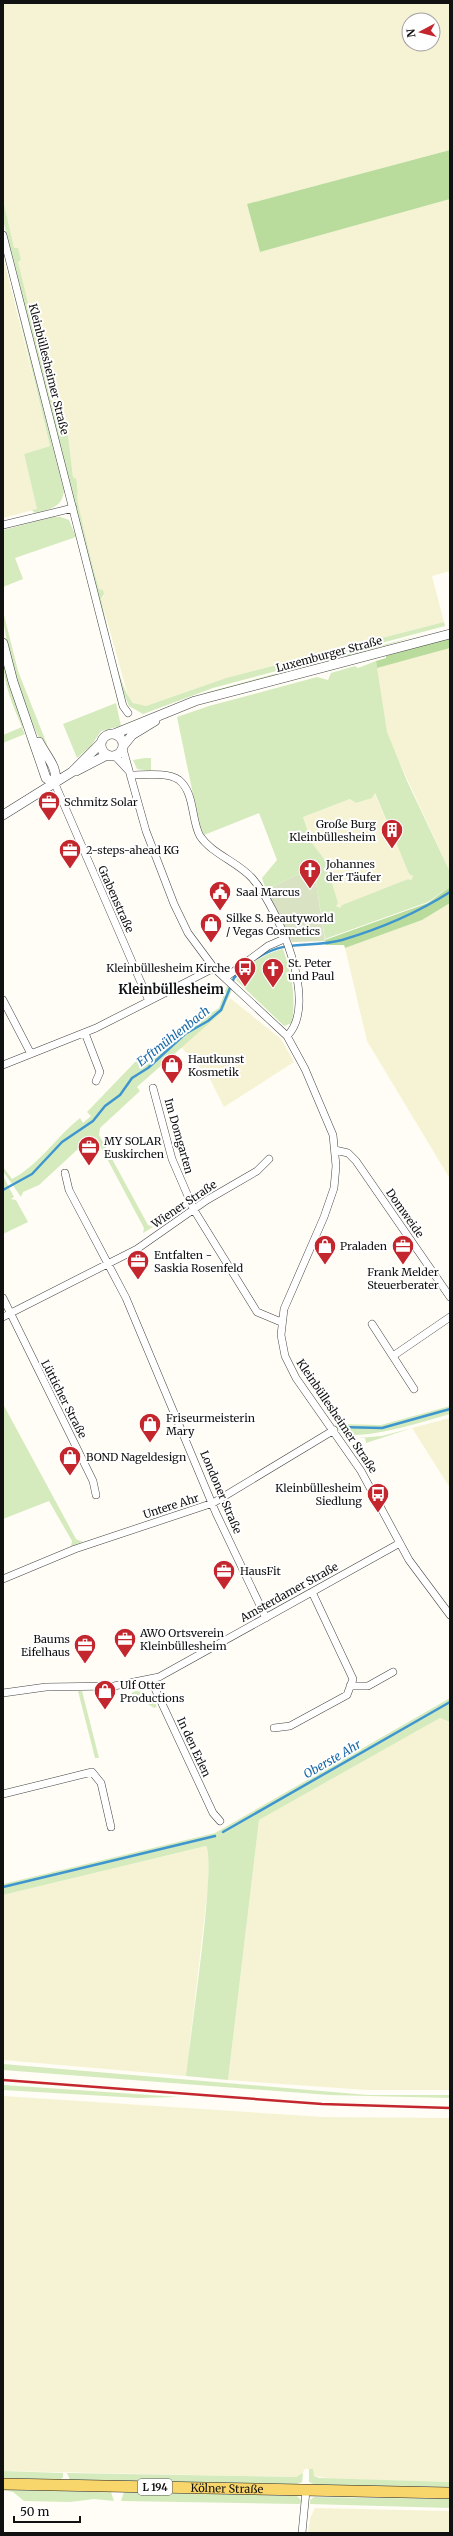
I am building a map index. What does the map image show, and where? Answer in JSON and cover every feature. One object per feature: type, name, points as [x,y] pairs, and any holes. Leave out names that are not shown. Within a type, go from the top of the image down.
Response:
[{"type":"main road","name":"Kölner Straße","points":[[3,2484],[450,2493]]},
{"type":"street","name":"Kleinbüllesheimer Straße","points":[[3,235],[123,706],[128,713]]},
{"type":"street","points":[[3,526],[73,508]]},
{"type":"street","name":"Luxemburger Straße","points":[[114,734],[180,706],[450,634]]},
{"type":"street","points":[[3,643],[13,682],[30,727],[57,774],[55,784]]},
{"type":"street","name":"Luxemburger Straße","points":[[123,747],[132,735],[154,722],[214,698]]},
{"type":"street","points":[[3,815],[72,772],[101,744],[105,736],[114,734],[120,737],[123,747],[111,756],[81,770],[72,772]]},
{"type":"street","points":[[101,744],[102,750],[111,756]]},
{"type":"street","name":"Kleinbüllesheimer Straße","points":[[123,747],[146,830],[174,904],[188,933],[214,968],[287,1036],[305,1069],[326,1116],[335,1150],[335,1176],[329,1204],[287,1302],[282,1322],[281,1342],[288,1363],[369,1484],[400,1542],[432,1593],[450,1615]]},
{"type":"street","name":"Kleinbüllesheimer Straße","points":[[111,756],[122,762],[131,775]]},
{"type":"street","points":[[131,775],[170,776],[179,781],[187,794],[201,836],[252,878],[269,906],[286,943],[298,979],[300,1002],[296,1024],[287,1036]]},
{"type":"street","name":"Grabenstraße","points":[[55,784],[149,1002]]},
{"type":"street","points":[[229,982],[268,946],[286,943]]},
{"type":"street","points":[[3,1065],[85,1033],[214,968]]},
{"type":"street","points":[[3,1000],[31,1054]]},
{"type":"street","points":[[85,1033],[100,1072],[96,1081]]},
{"type":"street","name":"Im Domgarten","points":[[153,1088],[159,1104],[172,1159],[194,1210],[256,1312],[282,1322]]},
{"type":"street","name":"Domweide","points":[[335,1150],[348,1154],[356,1161],[450,1297]]},
{"type":"street","name":"Wiener Straße","points":[[6,1315],[137,1249],[194,1210],[257,1171],[269,1159]]},
{"type":"street","points":[[66,1173],[69,1190],[109,1264]]},
{"type":"street","name":"Londoner Straße","points":[[109,1264],[126,1298],[213,1503],[266,1618]]},
{"type":"street","points":[[3,1298],[6,1315]]},
{"type":"street","name":"Lütticher Straße","points":[[6,1315],[93,1481],[96,1495]]},
{"type":"street","points":[[393,1356],[450,1317]]},
{"type":"street","points":[[372,1324],[414,1389]]},
{"type":"street","name":"Untere Ahr","points":[[3,1578],[76,1549],[213,1503],[334,1430]]},
{"type":"street","name":"Amsterdamer Straße","points":[[3,1693],[46,1687],[114,1686],[151,1680],[169,1672],[400,1542]]},
{"type":"street","points":[[274,1728],[290,1726],[347,1695],[353,1679],[312,1592]]},
{"type":"street","points":[[350,1686],[368,1686],[394,1672]]},
{"type":"street","name":"In den Erlen","points":[[151,1680],[213,1813],[220,1821]]},
{"type":"street","points":[[3,1794],[92,1772],[101,1783],[111,1827]]},
{"type":"street","points":[[302,2533],[306,2491]]},
{"type":"shaded area","points":[[3,3],[450,3],[450,150],[247,204],[260,252],[450,199],[450,571],[432,576],[444,622],[226,678],[146,706],[137,705],[129,699],[101,599],[104,596],[103,590],[99,589],[82,524],[76,492],[78,486],[73,477],[68,435],[53,406],[46,369],[29,313],[18,262],[21,259],[14,248],[3,199]]},
{"type":"shaded area","points":[[3,256],[50,446],[24,454],[37,509],[3,518]]},
{"type":"shaded area","points":[[450,648],[450,872],[391,744],[383,720],[377,668]]},
{"type":"shaded area","points":[[374,792],[409,874],[413,875],[411,880],[408,879],[342,905],[341,908],[336,906],[325,860],[312,843],[303,817],[350,799],[356,803],[368,799]]},
{"type":"shaded area","points":[[450,903],[450,1179],[367,1041],[345,948],[422,920]]},
{"type":"shaded area","points":[[230,998],[281,1039],[294,1062],[224,1107],[209,1077],[180,1046],[223,1011]]},
{"type":"shaded area","points":[[450,1418],[450,1488],[412,1428]]},
{"type":"shaded area","points":[[440,1718],[450,1722],[450,2090],[366,2090],[228,2080],[259,1820]]},
{"type":"shaded area","points":[[206,1846],[209,1853],[208,1887],[186,2076],[3,2060],[3,1895]]},
{"type":"shaded area","points":[[3,2096],[323,2117],[450,2118],[450,2482],[332,2479],[314,2476],[312,2469],[305,2469],[301,2475],[296,2477],[3,2471]]},
{"type":"shaded area","points":[[315,2508],[450,2511],[450,2533],[308,2533],[310,2518]]},
{"type":"green space","points":[[450,150],[450,199],[260,252],[247,204]]},
{"type":"green space","points":[[3,199],[14,248],[18,248],[21,260],[18,262],[53,406],[68,435],[73,477],[77,482],[78,503],[99,589],[103,590],[104,594],[101,599],[114,654],[123,683],[133,703],[146,706],[226,678],[444,622],[445,626],[213,688],[143,714],[129,706],[122,689],[3,220]]},
{"type":"green space","points":[[3,249],[64,491],[63,497],[58,504],[50,509],[35,513],[32,510],[37,509],[24,454],[50,446]]},
{"type":"green space","points":[[53,517],[61,517],[69,520],[76,537],[15,558],[23,579],[3,587],[3,530]]},
{"type":"green space","points":[[3,611],[18,671],[50,752],[33,726],[25,707],[7,643]]},
{"type":"green space","points":[[421,635],[329,662],[326,661],[323,664],[322,661]]},
{"type":"green space","points":[[450,638],[450,648],[377,668],[376,661],[386,658],[386,656]]},
{"type":"green space","points":[[3,660],[24,725],[22,728],[25,734],[3,743],[3,735],[22,727],[7,686],[3,669]]},
{"type":"green space","points":[[376,661],[387,732],[407,781],[450,872],[450,887],[428,902],[325,939],[316,882],[313,882],[307,870],[266,890],[262,878],[277,860],[259,813],[204,835],[200,828],[177,717],[209,706],[317,677],[328,680],[331,673],[355,666],[358,668]],"holes":[[[375,793],[409,874],[413,876],[411,880],[408,879],[342,905],[340,908],[336,906],[338,903],[325,860],[312,843],[303,817],[350,799],[356,803],[372,798]]]},
{"type":"green space","points":[[318,662],[319,665],[194,697],[208,692]]},
{"type":"green space","points":[[116,703],[121,726],[101,731],[91,746],[77,758],[63,724]]},
{"type":"green space","points":[[26,736],[37,760],[35,761]]},
{"type":"green space","points":[[151,758],[151,771],[137,769],[133,760]]},
{"type":"green space","points":[[307,870],[313,882],[316,882],[325,941],[292,942],[266,890]]},
{"type":"green space","points":[[450,887],[450,903],[422,920],[345,948],[344,945],[326,945],[325,940],[428,903]]},
{"type":"green space","points":[[283,949],[291,977],[294,1004],[292,1023],[284,1026],[236,980],[245,969],[256,960],[270,953]]},
{"type":"green space","points":[[227,986],[232,990],[223,1011],[137,1087],[140,1091],[100,1128],[99,1135],[148,1225],[153,1227],[143,1233],[144,1228],[96,1138],[91,1137],[39,1185],[23,1192],[21,1197],[3,1171],[3,1167],[12,1179],[31,1166],[80,1118],[83,1123],[91,1116],[87,1112],[135,1062],[219,1008]]},
{"type":"green space","points":[[3,1176],[14,1197],[11,1199],[16,1200],[28,1222],[3,1234]]},
{"type":"green space","points":[[3,1404],[76,1539],[83,1542],[71,1546],[72,1541],[49,1501],[3,1519]]},
{"type":"green space","points":[[450,1406],[450,1414],[377,1433],[349,1435],[340,1432],[335,1424],[381,1425]]},
{"type":"green space","points":[[412,1428],[360,1445],[366,1443],[365,1438],[358,1438],[382,1436]]},
{"type":"green space","points":[[78,1691],[82,1691],[99,1758],[95,1758]]},
{"type":"green space","points":[[136,1691],[149,1695],[154,1700],[157,1707],[154,1708],[131,1693]]},
{"type":"green space","points":[[450,1698],[450,1722],[440,1718],[259,1820],[228,2080],[186,2076],[208,1884],[208,1859],[206,1846],[3,1895],[3,1884],[215,1833]]},
{"type":"green space","points":[[3,2064],[368,2095],[450,2095],[450,2098],[329,2095],[3,2070]]},
{"type":"green space","points":[[3,2085],[179,2097],[139,2098],[3,2090]]},
{"type":"green space","points":[[309,2469],[313,2469],[314,2476],[319,2478],[450,2482],[450,2487],[315,2485],[309,2482]]},
{"type":"green space","points":[[3,2471],[63,2473],[63,2477],[60,2480],[3,2478]]},
{"type":"green space","points":[[67,2473],[296,2477],[303,2473],[302,2482],[297,2484],[70,2480]]},
{"type":"green space","points":[[3,2490],[111,2492],[114,2501],[94,2499],[70,2502],[24,2501],[13,2492]]},
{"type":"green space","points":[[124,2492],[297,2496],[303,2502],[299,2504],[121,2501]]},
{"type":"green space","points":[[314,2497],[450,2499],[450,2508],[310,2504],[310,2500]]},
{"type":"waterway","name":"Erftmühlenbach","points":[[257,958],[279,948],[330,943],[356,936],[411,914],[450,892]]},
{"type":"waterway","name":"Erftmühlenbach","points":[[3,1190],[32,1174],[62,1142],[93,1121],[105,1106],[120,1095],[132,1078],[148,1068],[185,1034],[208,1021],[221,1010],[234,978],[242,970]]},
{"type":"waterway","points":[[339,1427],[382,1428],[450,1409]]},
{"type":"waterway","name":"Oberste Ahr","points":[[223,1832],[450,1702]]},
{"type":"waterway","name":"Oberste Ahr","points":[[3,1887],[215,1836]]},
{"type":"railway","points":[[3,2080],[322,2104],[450,2108]]},
{"type":"place","name":"Schmitz Solar","points":[[49,822]]},
{"type":"place","name":"Große Burg Kleinbüllesheim","points":[[392,850]]},
{"type":"place","name":"2-steps-ahead KG","points":[[70,870]]},
{"type":"place","name":"Johannes der Täufer","points":[[310,890]]},
{"type":"place","name":"Saal Marcus","points":[[220,912]]},
{"type":"place","name":"Silke S. Beautyworld / Vegas Cosmetics","points":[[211,944]]},
{"type":"place","name":"Kleinbüllesheim Kirche","points":[[245,988]]},
{"type":"place","name":"St. Peter und Paul","points":[[273,988]]},
{"type":"place","name":"Hautkunst Kosmetik","points":[[172,1084]]},
{"type":"place","name":"MY SOLAR Euskirchen","points":[[89,1166]]},
{"type":"place","name":"Praladen","points":[[325,1266]]},
{"type":"place","name":"Frank Melder Steuerberater","points":[[403,1266]]},
{"type":"place","name":"Entfalten - Saskia Rosenfeld","points":[[138,1280]]},
{"type":"place","name":"Friseurmeisterin Mary","points":[[150,1444]]},
{"type":"place","name":"BOND Nageldesign","points":[[70,1476]]},
{"type":"place","name":"Kleinbüllesheim Siedlung","points":[[378,1514]]},
{"type":"place","name":"HausFit","points":[[224,1590]]},
{"type":"place","name":"AWO Ortsverein Kleinbüllesheim","points":[[125,1658]]},
{"type":"place","name":"Baums Eifelhaus","points":[[85,1664]]},
{"type":"place","name":"Ulf Otter Productions","points":[[105,1710]]},
{"type":"district","name":"Kleinbüllesheim","points":[[171,989]]}]
